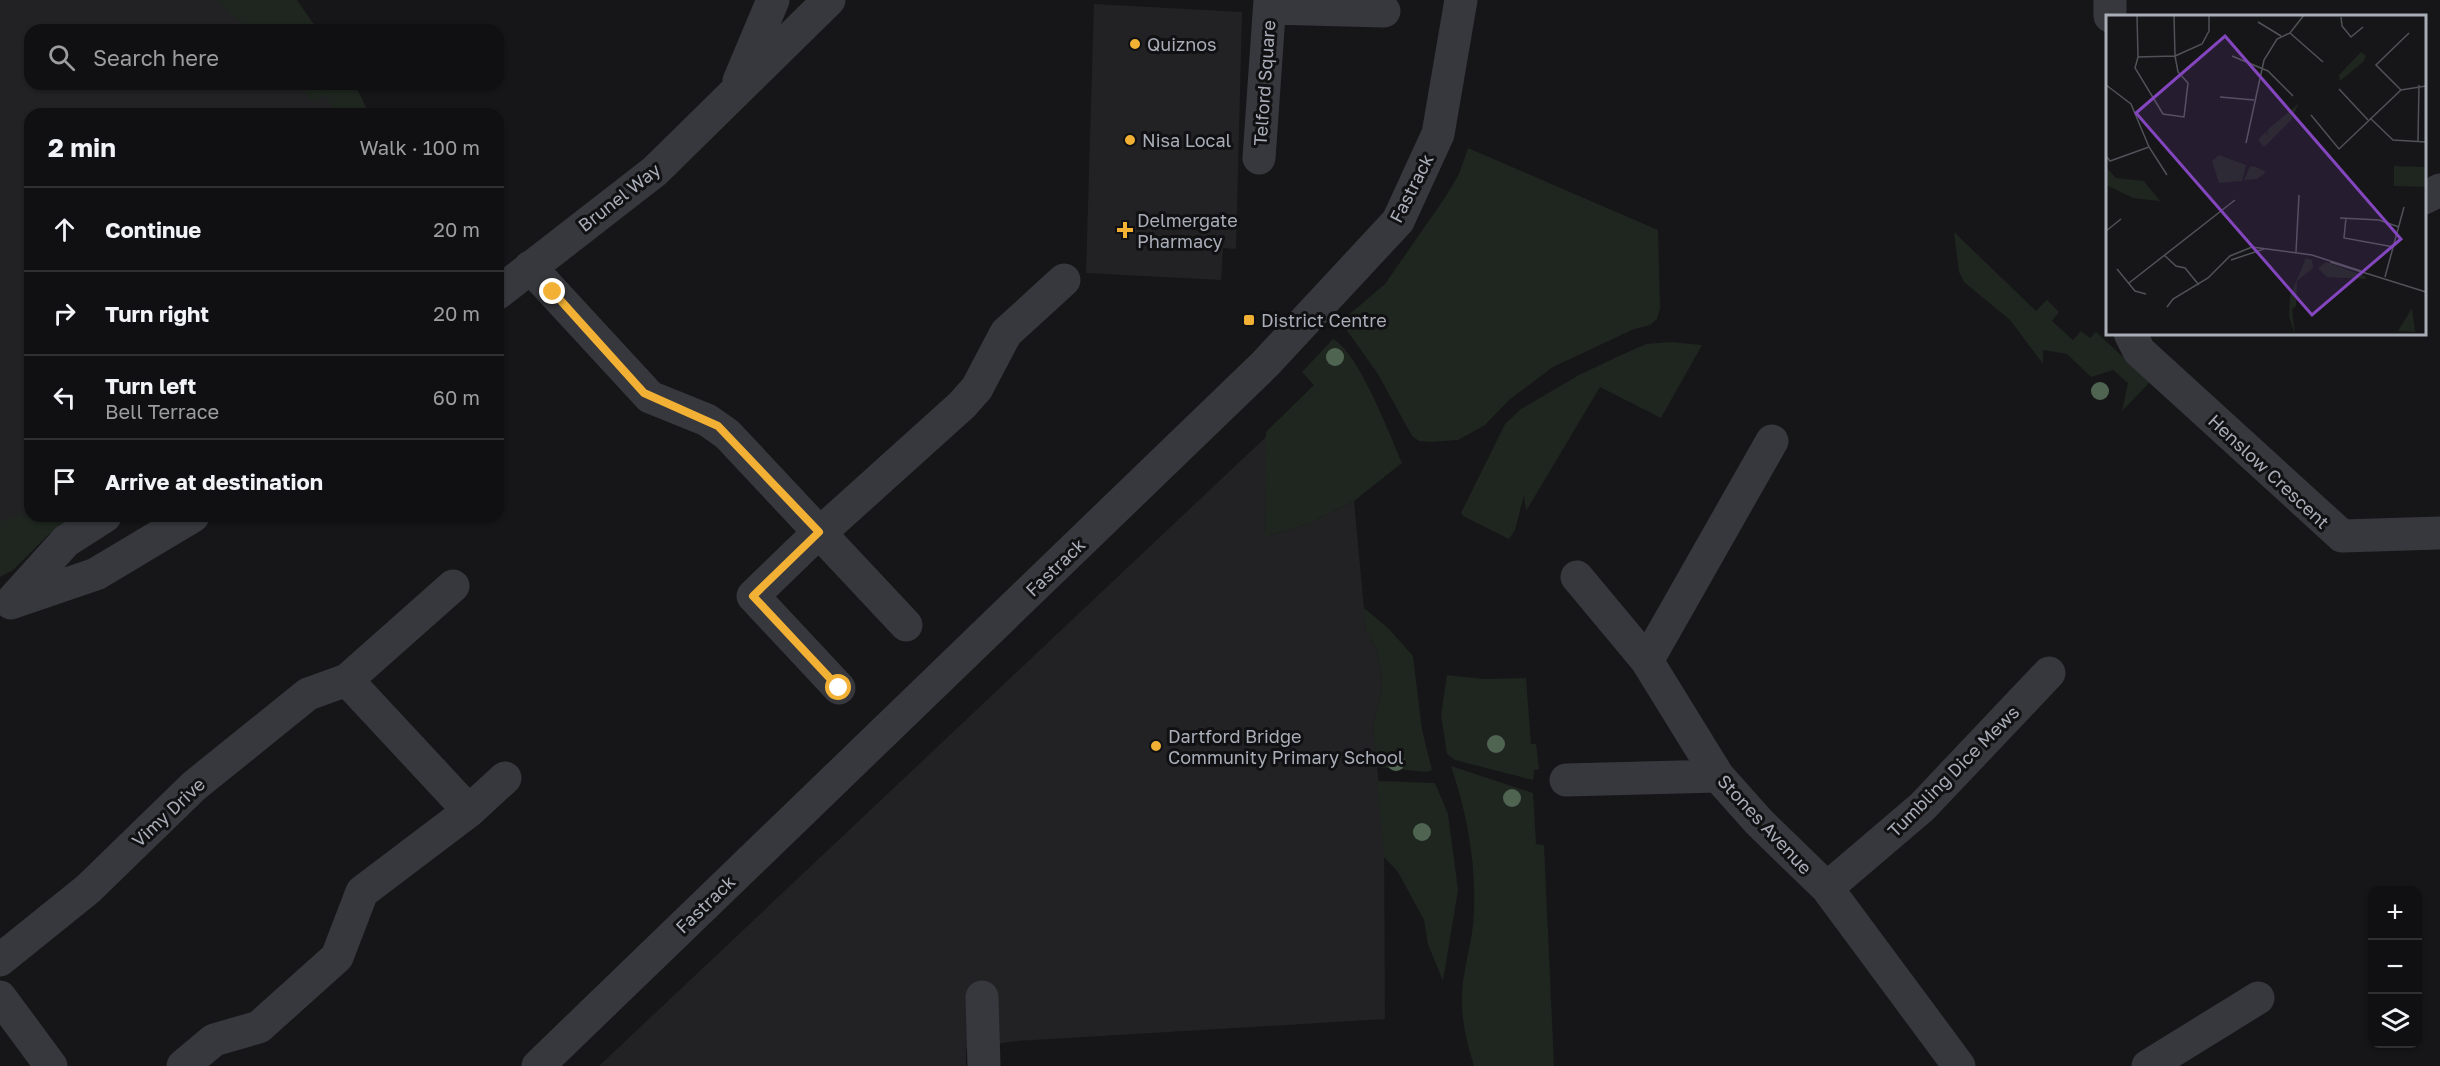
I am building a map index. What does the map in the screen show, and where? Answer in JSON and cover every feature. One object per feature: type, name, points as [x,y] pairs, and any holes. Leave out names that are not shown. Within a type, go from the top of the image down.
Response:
[{"type":"street","name":"Brunel Way","points":[[734,93],[773,0]]},
{"type":"street","name":"Brunel Way","points":[[504,288],[655,171],[829,0]]},
{"type":"street","name":"Fastrack","points":[[538,1066],[1265,364],[1398,221],[1438,134],[1461,0]]},
{"type":"street","points":[[1270,4],[1384,11]]},
{"type":"street","name":"Telford Square","points":[[1259,158],[1270,4]]},
{"type":"street","points":[[2425,198],[2440,190]]},
{"type":"street","points":[[530,267],[644,393],[718,426],[906,625]]},
{"type":"street","points":[[839,688],[753,596],[962,405],[977,388],[1006,333],[1064,280]]},
{"type":"street","name":"Henslow Crescent","points":[[2130,334],[2139,351],[2342,536],[2440,533]]},
{"type":"street","points":[[1647,661],[1772,441]]},
{"type":"street","points":[[5,607],[66,541],[96,522]]},
{"type":"street","points":[[5,607],[96,574],[183,522]]},
{"type":"street","name":"Stones Avenue","points":[[1577,577],[1647,661],[1718,776],[1759,822],[1827,888],[1959,1066]]},
{"type":"street","name":"Vimy Drive","points":[[0,960],[88,889],[194,786],[308,694],[347,680],[453,586]]},
{"type":"street","name":"Tumbling Dice Mews","points":[[1827,888],[1922,807],[2049,673]]},
{"type":"street","points":[[347,680],[469,811]]},
{"type":"street","points":[[1566,780],[1718,776]]},
{"type":"street","points":[[183,1066],[214,1040],[260,1027],[337,957],[362,892],[469,811],[505,778]]},
{"type":"street","points":[[0,997],[51,1066]]},
{"type":"street","points":[[982,997],[984,1066]]},
{"type":"street","points":[[2148,1066],[2258,998]]},
{"type":"shaded area","points":[[0,0],[267,0],[287,24],[24,24],[24,90],[337,90],[347,108],[24,108],[24,522],[0,522]]},
{"type":"shaded area","points":[[216,0],[297,0],[314,24],[242,24]]},
{"type":"shaded area","points":[[1094,4],[1242,12],[1236,249],[1223,248],[1221,280],[1086,273]]},
{"type":"shaded area","points":[[303,90],[358,90],[366,108],[332,108],[326,95],[313,102]]},
{"type":"shaded area","points":[[1468,148],[1658,230],[1660,308],[1657,319],[1650,325],[1634,329],[1553,367],[1509,400],[1485,425],[1458,440],[1419,441],[1412,436],[1378,374],[1343,325],[1345,318],[1385,284],[1444,199],[1459,174]]},
{"type":"shaded area","points":[[1954,232],[2036,311],[2047,300],[2059,312],[2052,321],[2073,340],[2081,331],[2090,338],[2096,332],[2150,382],[2122,411],[2128,383],[2113,370],[2091,377],[2067,354],[2043,350],[2043,364],[2010,320],[1964,282],[1959,272]]},
{"type":"shaded area","points":[[1333,339],[1343,347],[1363,377],[1402,463],[1354,501],[1311,523],[1265,537],[1266,432],[1314,385],[1302,372]]},
{"type":"shaded area","points":[[1670,342],[1702,345],[1661,418],[1600,387],[1526,511],[1524,495],[1515,530],[1509,539],[1463,516],[1461,513],[1505,424],[1521,409],[1579,375],[1619,356],[1646,344]]},
{"type":"shaded area","name":"Dartford Bridge Community Primary School","points":[[1267,436],[1265,537],[1311,523],[1354,501],[1366,630],[1377,651],[1381,671],[1382,688],[1373,726],[1384,834],[1385,1019],[1017,1041],[966,1048],[966,1066],[599,1066]]},
{"type":"shaded area","points":[[20,514],[24,515],[24,522],[68,522],[49,534],[13,570],[0,577],[0,522]]},
{"type":"shaded area","points":[[1363,607],[1389,629],[1413,656],[1422,730],[1432,770],[1427,772],[1377,767],[1373,726],[1382,688],[1381,671],[1377,651],[1366,630]]},
{"type":"shaded area","points":[[1447,675],[1484,679],[1526,678],[1531,744],[1536,744],[1539,769],[1534,770],[1533,780],[1455,760],[1447,754],[1441,715]]},
{"type":"shaded area","points":[[1451,766],[1533,793],[1536,844],[1544,845],[1554,1066],[1474,1066],[1462,1011],[1464,974],[1473,925],[1473,865],[1467,824]]},
{"type":"shaded area","points":[[1377,781],[1435,783],[1448,814],[1458,890],[1443,981],[1428,944],[1424,920],[1398,872],[1384,857]]},
{"type":"place","name":"Quiznos","points":[[1135,44]]},
{"type":"place","name":"Nisa Local","points":[[1130,140]]},
{"type":"place","name":"Delmergate Pharmacy","points":[[1125,230]]},
{"type":"place","name":"District Centre","points":[[1249,320]]},
{"type":"place","name":"Dartford Bridge Community Primary School","points":[[1156,746]]},
{"type":"route","points":[[553,292],[644,393],[650,398],[718,426],[819,532],[756,590],[753,596],[839,688]]}]
